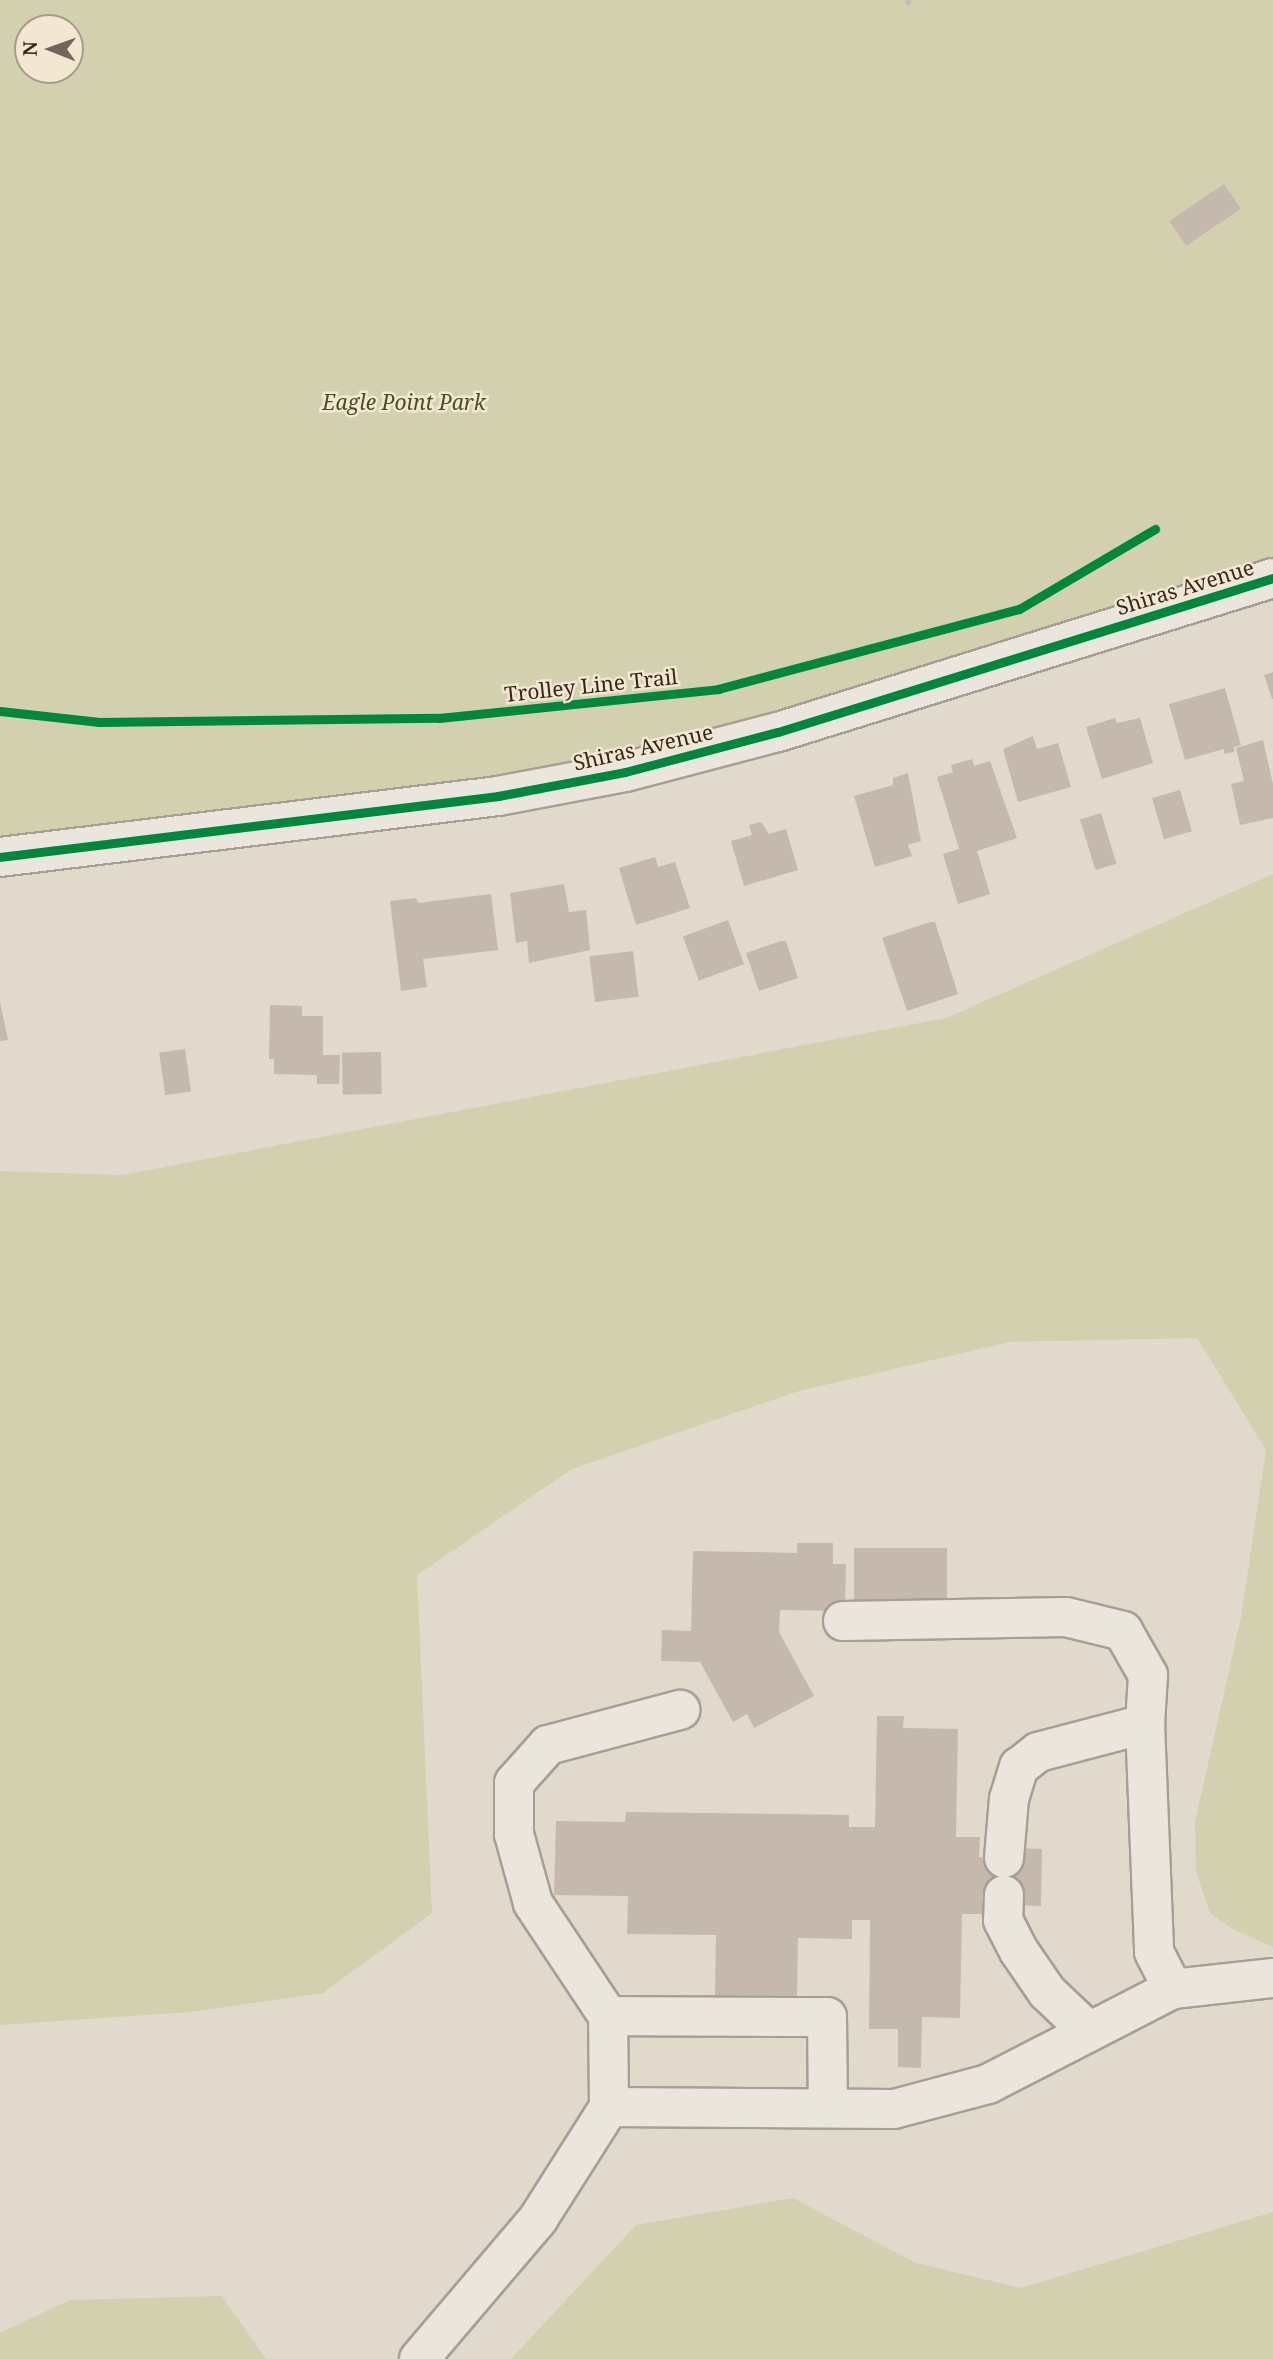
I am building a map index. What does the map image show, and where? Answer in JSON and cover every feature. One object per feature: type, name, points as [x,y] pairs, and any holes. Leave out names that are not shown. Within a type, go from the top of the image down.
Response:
[{"type":"street","name":"Shiras Avenue","points":[[0,857],[498,796],[625,772],[778,732],[1273,578]]},
{"type":"street","points":[[843,1621],[1066,1617],[1123,1631],[1148,1675],[1145,1724],[1154,1952],[1173,1989]]},
{"type":"street","points":[[419,2359],[538,2219],[609,2107],[608,2016],[533,1903],[514,1834],[514,1783],[548,1745],[680,1710]]},
{"type":"street","points":[[1004,1858],[1009,1799],[1019,1767],[1038,1752],[1145,1724]]},
{"type":"street","points":[[1004,1895],[1003,1920],[1019,1951],[1047,1992],[1087,2030]]},
{"type":"street","points":[[609,2107],[894,2109],[988,2084],[1087,2030],[1173,1989],[1273,1978]]},
{"type":"street","points":[[608,2016],[827,2017],[828,2108]]},
{"type":"green space","name":"Eagle Point Park","points":[[0,0],[1273,0],[1273,578],[778,732],[0,857]]},
{"type":"green space","points":[[1273,874],[1273,1947],[1232,1929],[1210,1913],[1196,1872],[1195,1822],[1241,1617],[1266,1450],[1197,1338],[1010,1342],[799,1391],[572,1469],[417,1575],[432,1913],[323,1993],[190,2012],[0,2025],[0,1171],[122,1175],[946,1018]]},
{"type":"green space","points":[[793,2198],[916,2263],[1021,2288],[1273,2212],[1273,2359],[511,2359],[636,2225]]},
{"type":"green space","points":[[222,2296],[266,2359],[0,2359],[0,2333],[70,2300]]},
{"type":"building","points":[[1224,184],[1241,209],[1186,246],[1169,221]]},
{"type":"building","points":[[1273,672],[1273,699],[1272,699],[1264,675]]},
{"type":"building","points":[[1225,688],[1241,745],[1234,747],[1234,752],[1224,754],[1224,749],[1185,760],[1169,704]]},
{"type":"building","points":[[1115,718],[1117,723],[1140,718],[1153,763],[1102,779],[1086,727]]},
{"type":"building","points":[[1033,736],[1037,749],[1058,743],[1071,787],[1018,802],[1003,749]]},
{"type":"building","points":[[1263,740],[1273,784],[1273,818],[1240,825],[1231,784],[1244,781],[1236,748]]},
{"type":"building","points":[[972,759],[974,766],[990,761],[1017,838],[977,851],[990,894],[958,904],[943,854],[959,849],[937,777],[953,772],[951,765]]},
{"type":"building","points":[[908,773],[921,841],[908,845],[912,856],[875,867],[854,796],[893,785],[893,778]]},
{"type":"building","points":[[1180,790],[1192,831],[1164,839],[1152,798]]},
{"type":"building","points":[[1101,813],[1116,864],[1095,870],[1080,819]]},
{"type":"building","points":[[761,822],[769,834],[786,829],[798,870],[744,886],[731,841],[752,835],[749,825]]},
{"type":"building","points":[[655,857],[658,867],[675,862],[690,908],[636,925],[619,868]]},
{"type":"building","points":[[564,884],[569,912],[586,910],[590,950],[529,963],[527,941],[516,943],[510,893]]},
{"type":"building","points":[[491,894],[498,950],[423,959],[427,987],[401,991],[390,901],[416,898],[418,903]]},
{"type":"building","points":[[728,920],[744,964],[699,981],[683,936]]},
{"type":"building","points":[[935,922],[958,994],[907,1011],[882,938]]},
{"type":"building","points":[[786,941],[798,978],[759,991],[746,953]]},
{"type":"building","points":[[633,951],[639,997],[595,1002],[589,956]]},
{"type":"building","points":[[0,1002],[8,1040],[0,1041]]},
{"type":"building","points":[[270,1005],[302,1006],[302,1016],[323,1016],[323,1055],[340,1055],[339,1084],[317,1084],[317,1075],[274,1074],[274,1059],[269,1059]]},
{"type":"building","points":[[185,1049],[191,1092],[165,1095],[159,1053]]},
{"type":"building","points":[[381,1052],[382,1094],[343,1095],[342,1053]]},
{"type":"building","points":[[797,1543],[833,1543],[833,1564],[846,1564],[845,1611],[780,1610],[779,1632],[814,1696],[754,1728],[747,1714],[733,1722],[700,1662],[661,1661],[662,1630],[691,1631],[693,1551],[797,1553]]},
{"type":"building","points":[[854,1548],[947,1548],[947,1601],[854,1601]]},
{"type":"building","points":[[877,1716],[904,1716],[903,1728],[958,1729],[956,1837],[980,1837],[979,1857],[1019,1858],[1019,1848],[1042,1849],[1041,1906],[1016,1905],[1017,1896],[982,1895],[982,1914],[962,1914],[960,2018],[922,2017],[921,2068],[898,2067],[898,2029],[869,2029],[870,1920],[852,1920],[852,1939],[798,1938],[797,1996],[715,1995],[716,1935],[627,1934],[628,1896],[554,1895],[556,1821],[625,1822],[626,1812],[849,1815],[849,1827],[875,1827]]},
{"type":"cycle path","name":"Trolley Line Trail","points":[[0,711],[99,722],[439,718],[718,689],[1019,609],[1155,529]]},
{"type":"cycle path","points":[[0,857],[498,796],[625,772],[778,732],[1273,578]]}]
